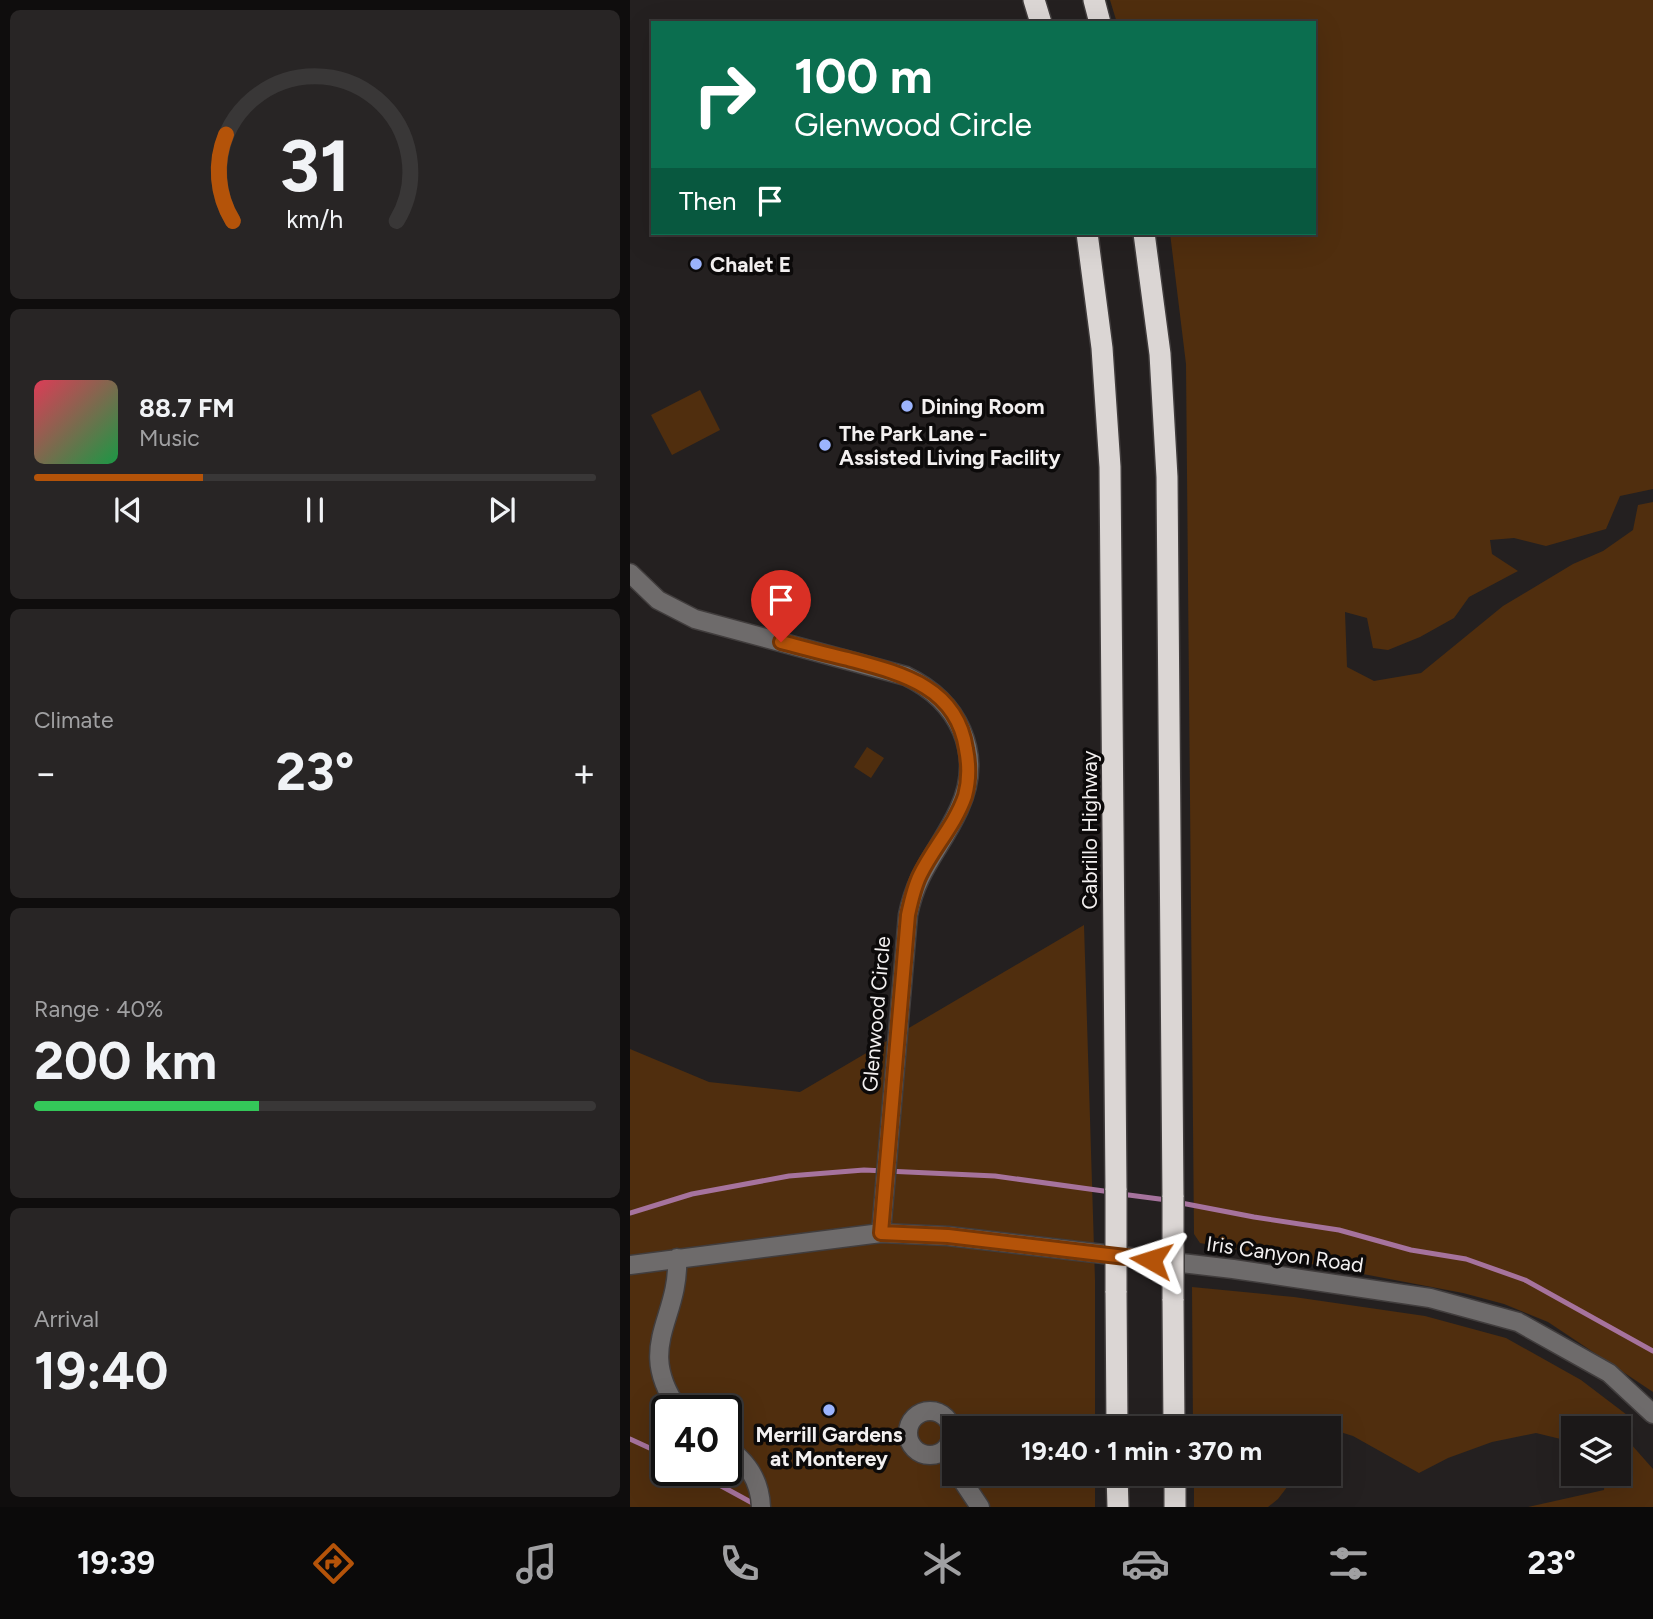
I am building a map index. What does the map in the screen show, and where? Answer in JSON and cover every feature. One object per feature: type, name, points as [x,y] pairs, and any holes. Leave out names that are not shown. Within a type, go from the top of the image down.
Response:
[{"type":"highway","points":[[1034,0],[1040,21]]},
{"type":"highway","points":[[1094,0],[1099,21]]},
{"type":"highway","name":"Cabrillo Highway","points":[[1087,235],[1102,348],[1110,467],[1117,1416]]},
{"type":"highway","points":[[1144,235],[1158,341],[1167,477],[1174,1416]]},
{"type":"highway","points":[[1117,1486],[1118,1507]]},
{"type":"highway","points":[[1175,1486],[1175,1507]]},
{"type":"street","name":"Glenwood Circle","points":[[630,573],[658,600],[695,619],[906,676],[927,687],[946,704],[962,730],[968,762],[965,795],[958,812],[920,874],[908,915],[881,1233]]},
{"type":"street","name":"Iris Canyon Road","points":[[630,1265],[881,1233],[948,1236],[1233,1269],[1430,1298],[1518,1322],[1609,1373],[1653,1414]]},
{"type":"street","points":[[670,1395],[664,1384],[659,1361],[661,1332],[676,1282],[677,1258]]},
{"type":"street","points":[[742,1462],[749,1468],[759,1490],[761,1507]]},
{"type":"street","points":[[966,1486],[979,1507]]},
{"type":"shaded area","points":[[1110,0],[1653,0],[1653,489],[1620,496],[1606,529],[1546,546],[1514,538],[1490,540],[1492,554],[1518,571],[1469,597],[1454,618],[1420,637],[1388,650],[1373,648],[1367,618],[1345,612],[1347,667],[1374,681],[1421,673],[1503,606],[1573,564],[1603,551],[1633,530],[1638,505],[1653,502],[1653,1392],[1548,1322],[1504,1304],[1463,1293],[1200,1243],[1194,1234],[1186,364],[1170,235],[1316,235],[1316,21],[1116,21]]},
{"type":"shaded area","points":[[700,390],[720,430],[672,455],[651,415]]},
{"type":"shaded area","points":[[867,747],[884,758],[871,778],[854,767]]},
{"type":"shaded area","points":[[1084,925],[1095,1280],[1095,1416],[942,1416],[942,1486],[1095,1486],[1095,1507],[630,1507],[630,1049],[709,1082],[800,1092]]},
{"type":"shaded area","points":[[1192,1287],[1294,1297],[1425,1316],[1506,1338],[1581,1380],[1628,1416],[1561,1416],[1561,1439],[1536,1433],[1492,1442],[1448,1458],[1419,1473],[1353,1436],[1341,1432],[1341,1416],[1193,1416]]},
{"type":"shaded area","points":[[1631,1444],[1653,1469],[1653,1507],[1528,1507],[1604,1490],[1604,1486],[1631,1486]]},
{"type":"shaded area","points":[[1194,1486],[1288,1486],[1268,1507],[1194,1507]]},
{"type":"waterway","points":[[630,1213],[692,1194],[789,1176],[864,1170],[995,1176],[1111,1192]]},
{"type":"waterway","points":[[1121,1194],[1167,1200]]},
{"type":"waterway","points":[[1176,1202],[1339,1230],[1411,1250],[1466,1259],[1525,1280],[1653,1351]]},
{"type":"waterway","points":[[630,1439],[651,1449]]},
{"type":"waterway","points":[[721,1486],[756,1505]]},
{"type":"place","name":"Chalet E","points":[[696,264]]},
{"type":"place","name":"Dining Room","points":[[907,406]]},
{"type":"place","name":"The Park Lane - Assisted Living Facility","points":[[825,445]]},
{"type":"place","name":"Merrill Gardens at Monterey","points":[[829,1410]]},
{"type":"route","points":[[781,642],[881,668],[921,683],[946,704],[956,717],[966,746],[968,779],[965,795],[958,812],[920,874],[908,915],[881,1233],[948,1236],[1151,1260]]}]
